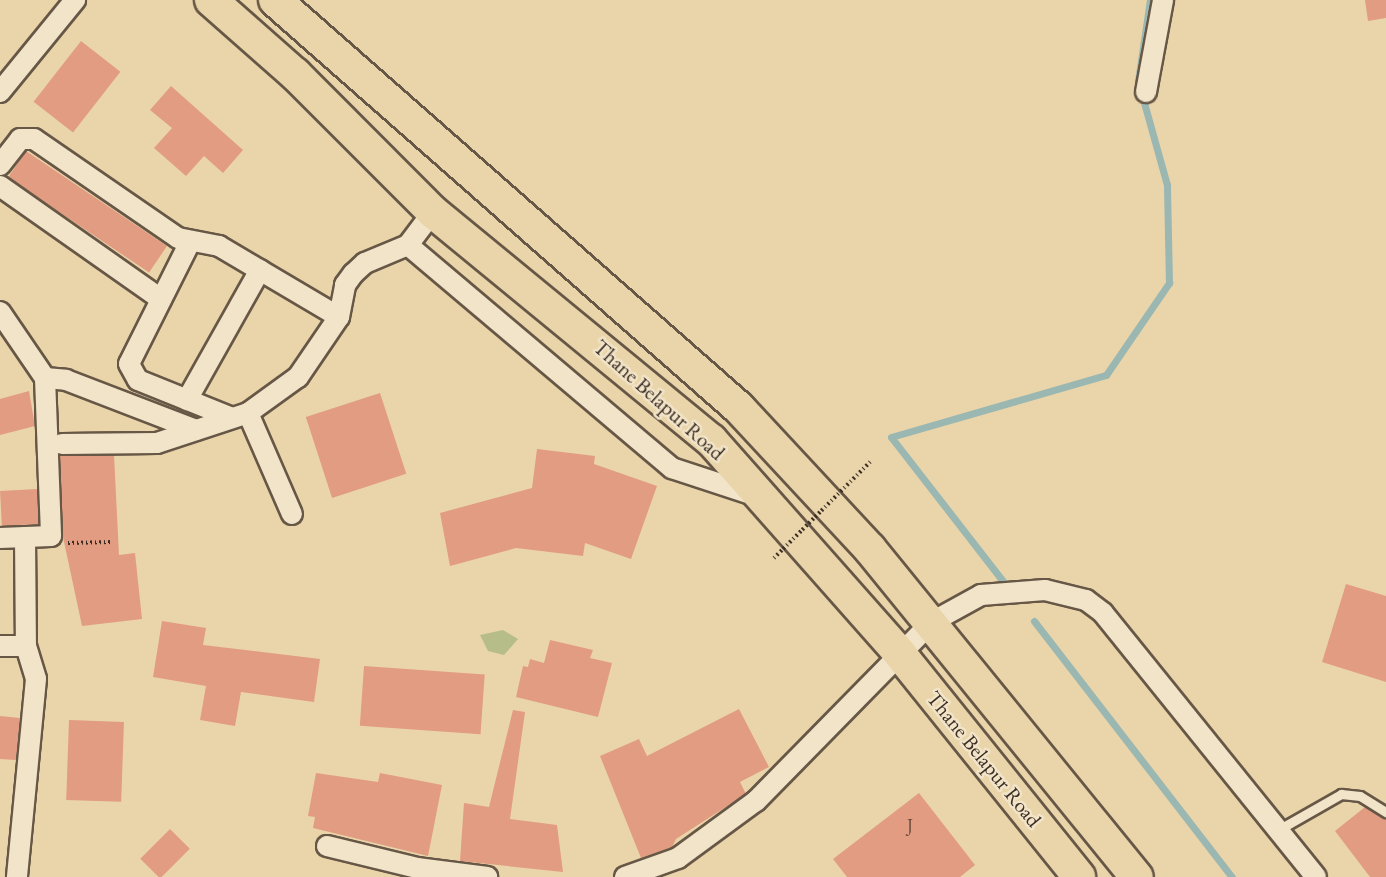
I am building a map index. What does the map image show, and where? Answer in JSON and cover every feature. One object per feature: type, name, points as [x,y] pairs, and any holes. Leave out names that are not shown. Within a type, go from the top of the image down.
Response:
[{"type":"main road","name":"Thane Belapur Road","points":[[211,0],[295,74],[433,212],[711,440],[757,496],[900,654],[1080,877]]},
{"type":"main road","points":[[275,0],[739,408],[932,622],[1137,877]]},
{"type":"street","points":[[0,92],[75,0]]},
{"type":"street","points":[[1146,92],[1163,0]]},
{"type":"street","points":[[1,162],[20,139],[33,139],[190,242],[219,246],[339,317]]},
{"type":"street","points":[[0,186],[161,299]]},
{"type":"street","points":[[62,444],[158,442],[240,416],[298,377],[339,317],[345,285],[353,274],[365,263],[408,245],[433,212]]},
{"type":"street","points":[[190,242],[131,356],[132,373],[187,400],[240,416],[292,514]]},
{"type":"street","points":[[408,245],[672,468],[757,496]]},
{"type":"street","points":[[187,400],[260,270]]},
{"type":"street","points":[[0,312],[45,378],[51,536],[0,538]]},
{"type":"street","points":[[45,378],[66,380],[196,430]]},
{"type":"street","points":[[17,877],[36,679],[26,646],[25,537]]},
{"type":"street","points":[[625,877],[678,858],[756,801],[932,622],[990,593],[1045,590],[1086,600],[1103,613],[1316,877]]},
{"type":"street","points":[[0,646],[26,646]]},
{"type":"street","points":[[327,846],[417,868],[487,877]]},
{"type":"lane","points":[[1278,830],[1341,794],[1360,796],[1386,812]]},
{"type":"path","points":[[774,558],[872,460]]},
{"type":"path","points":[[51,536],[69,543],[112,542]]},
{"type":"green space","points":[[503,630],[518,639],[504,655],[488,651],[480,635]]},
{"type":"building","points":[[1365,0],[1386,0],[1386,18],[1368,21]]},
{"type":"building","points":[[81,41],[120,72],[73,132],[34,102]]},
{"type":"building","points":[[171,86],[243,150],[223,173],[204,156],[186,176],[154,148],[172,128],[150,110]]},
{"type":"building","points":[[26,151],[167,246],[149,273],[8,178]]},
{"type":"building","points":[[29,391],[35,426],[0,435],[0,399]]},
{"type":"building","points":[[380,393],[406,474],[332,498],[306,417]]},
{"type":"building","points":[[537,449],[595,456],[594,464],[657,486],[631,559],[585,543],[583,556],[516,548],[450,566],[440,513],[532,488]]},
{"type":"building","points":[[114,455],[119,555],[135,553],[142,619],[82,626],[63,537],[60,456]]},
{"type":"building","points":[[37,489],[39,524],[2,526],[0,491]]},
{"type":"building","points":[[1346,584],[1386,596],[1386,682],[1322,662]]},
{"type":"building","points":[[162,621],[206,628],[203,645],[320,659],[314,702],[241,692],[235,726],[200,720],[206,686],[153,677]]},
{"type":"building","points":[[550,640],[593,650],[590,658],[612,663],[598,717],[516,697],[523,666],[528,667],[530,659],[544,663]]},
{"type":"building","points":[[364,666],[485,674],[481,734],[360,726]]},
{"type":"building","points":[[739,709],[769,767],[740,782],[746,794],[676,839],[672,847],[641,858],[600,756],[639,739],[647,756]]},
{"type":"building","points":[[513,710],[525,712],[510,819],[557,825],[563,872],[460,861],[464,803],[489,807]]},
{"type":"building","points":[[0,716],[20,718],[16,760],[0,759]]},
{"type":"building","points":[[69,720],[124,722],[121,802],[66,800]]},
{"type":"building","points":[[316,773],[378,782],[380,773],[442,785],[428,856],[313,828],[315,817],[308,816]]},
{"type":"building","points":[[919,793],[975,865],[960,877],[847,877],[833,859]]},
{"type":"building","points":[[1365,807],[1386,819],[1386,877],[1370,877],[1335,831]]},
{"type":"building","points":[[170,829],[190,849],[162,877],[159,877],[140,859]]},
{"type":"waterway","points":[[1009,589],[891,437],[1106,375],[1169,283],[1167,185],[1138,81],[1150,0]]},
{"type":"waterway","points":[[1034,621],[1232,877]]}]
